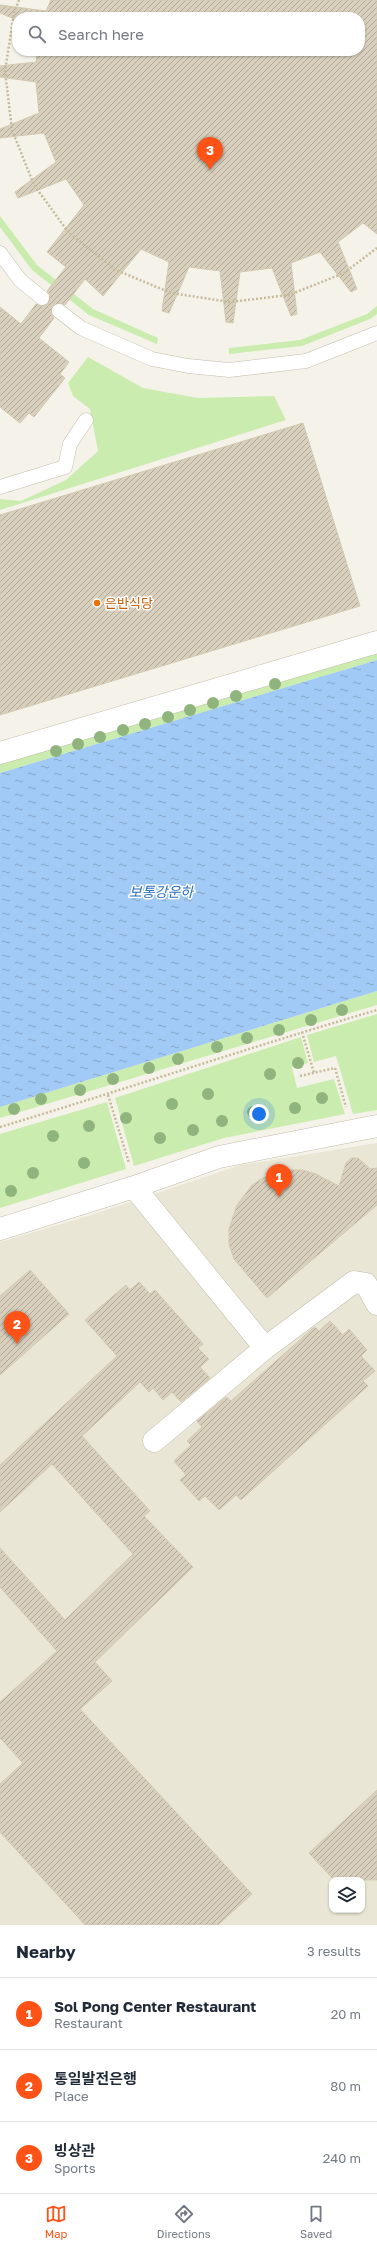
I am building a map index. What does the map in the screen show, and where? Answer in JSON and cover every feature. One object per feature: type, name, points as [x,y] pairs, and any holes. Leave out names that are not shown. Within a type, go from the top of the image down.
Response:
[{"type":"street","points":[[0,753],[377,642]]},
{"type":"street","points":[[0,1229],[134,1187],[219,1157],[377,1126]]},
{"type":"street","points":[[134,1187],[265,1348]]},
{"type":"street","points":[[154,1441],[265,1348],[354,1282],[366,1284],[377,1304]]},
{"type":"lane","points":[[0,253],[20,280],[42,298]]},
{"type":"lane","points":[[59,311],[81,328],[152,359],[188,366],[229,370],[306,361],[377,333]]},
{"type":"lane","points":[[0,487],[65,467],[70,444],[86,420]]},
{"type":"path","points":[[14,12],[19,0]]},
{"type":"path","points":[[12,26],[5,71],[12,130],[34,185],[70,233],[116,270],[171,293],[230,302],[289,295],[344,273],[377,248]]},
{"type":"path","points":[[0,1127],[108,1095],[302,1032],[377,1010]]},
{"type":"path","points":[[302,1032],[314,1073]]},
{"type":"path","points":[[300,1076],[335,1068],[353,1130]]},
{"type":"path","points":[[108,1095],[130,1166]]},
{"type":"shaded area","points":[[377,1143],[377,1925],[0,1925],[0,1242],[88,1216],[241,1165]]},
{"type":"green space","points":[[0,216],[37,265],[93,309],[158,338],[157,344],[89,315],[32,270],[0,227]]},
{"type":"green space","points":[[377,306],[377,314],[370,319],[302,346],[229,354],[229,348],[300,340],[367,314]]},
{"type":"green space","points":[[88,357],[143,388],[198,398],[274,396],[286,420],[0,510],[0,499],[21,501],[66,480],[98,451],[90,409],[73,396],[68,383]]},
{"type":"green space","points":[[377,649],[377,660],[0,773],[0,761]]},
{"type":"green space","points":[[377,991],[377,1005],[0,1118],[0,1107]]},
{"type":"green space","points":[[377,1014],[377,1110],[353,1114],[336,1056],[314,1062],[307,1035]]},
{"type":"green space","points":[[301,1037],[308,1063],[292,1067],[297,1088],[334,1079],[345,1114],[224,1138],[134,1166],[115,1098]]},
{"type":"green space","points":[[107,1102],[126,1169],[0,1208],[0,1134]]},
{"type":"water","name":"보통강운하","points":[[377,660],[377,991],[0,1107],[0,773]]},
{"type":"building","points":[[51,0],[377,0],[377,234],[363,223],[338,242],[357,289],[351,292],[320,252],[291,263],[297,314],[291,316],[272,268],[240,272],[233,323],[226,322],[220,271],[189,267],[169,313],[162,311],[169,262],[141,249],[103,296],[85,279],[65,305],[60,303],[52,306],[51,314],[54,318],[39,338],[69,362],[60,374],[65,378],[34,417],[29,413],[20,423],[0,407],[0,307],[21,324],[36,304],[41,306],[48,304],[50,295],[47,291],[66,267],[47,252],[84,205],[66,179],[18,198],[15,192],[56,162],[44,133],[0,138],[0,129],[39,113],[36,82],[0,77],[0,66],[36,62],[37,56],[365,56],[365,12],[12,12],[12,18],[0,13],[0,5],[46,11]]},
{"type":"building","points":[[303,423],[360,606],[0,715],[0,515]]},
{"type":"building","points":[[351,1158],[358,1158],[370,1169],[377,1168],[377,1205],[267,1298],[234,1259],[229,1244],[229,1229],[237,1205],[252,1185],[263,1178],[287,1170],[302,1170],[316,1174],[339,1186],[346,1163]]},
{"type":"building","points":[[30,1270],[69,1314],[0,1375],[0,1296]]},
{"type":"building","points":[[139,1282],[150,1294],[155,1290],[203,1344],[198,1348],[209,1359],[200,1367],[210,1378],[181,1402],[172,1392],[163,1400],[153,1388],[149,1392],[140,1382],[82,1436],[150,1511],[144,1516],[193,1567],[95,1662],[112,1681],[80,1709],[252,1894],[218,1925],[85,1925],[0,1832],[0,1784],[23,1763],[0,1738],[0,1702],[57,1651],[0,1587],[0,1548],[65,1620],[133,1554],[52,1464],[0,1512],[0,1465],[117,1356],[85,1320],[126,1285],[130,1290]]},
{"type":"building","points":[[330,1321],[343,1335],[349,1329],[367,1350],[361,1356],[375,1371],[363,1381],[368,1386],[241,1500],[236,1495],[219,1510],[205,1496],[199,1501],[180,1480],[186,1475],[174,1461],[191,1445],[187,1441],[202,1427],[197,1421],[226,1397],[231,1401],[312,1329],[315,1327],[319,1331]]},
{"type":"building","points":[[377,1790],[377,1880],[365,1880],[365,1877],[331,1877],[309,1853]]},
{"type":"place","name":"빙상관","points":[[210,170]]},
{"type":"place","name":"은반식당","points":[[97,603]]},
{"type":"place","name":"Sol Pong Center Restaurant","points":[[279,1197]]},
{"type":"place","name":"통일발전은행","points":[[17,1344]]}]
